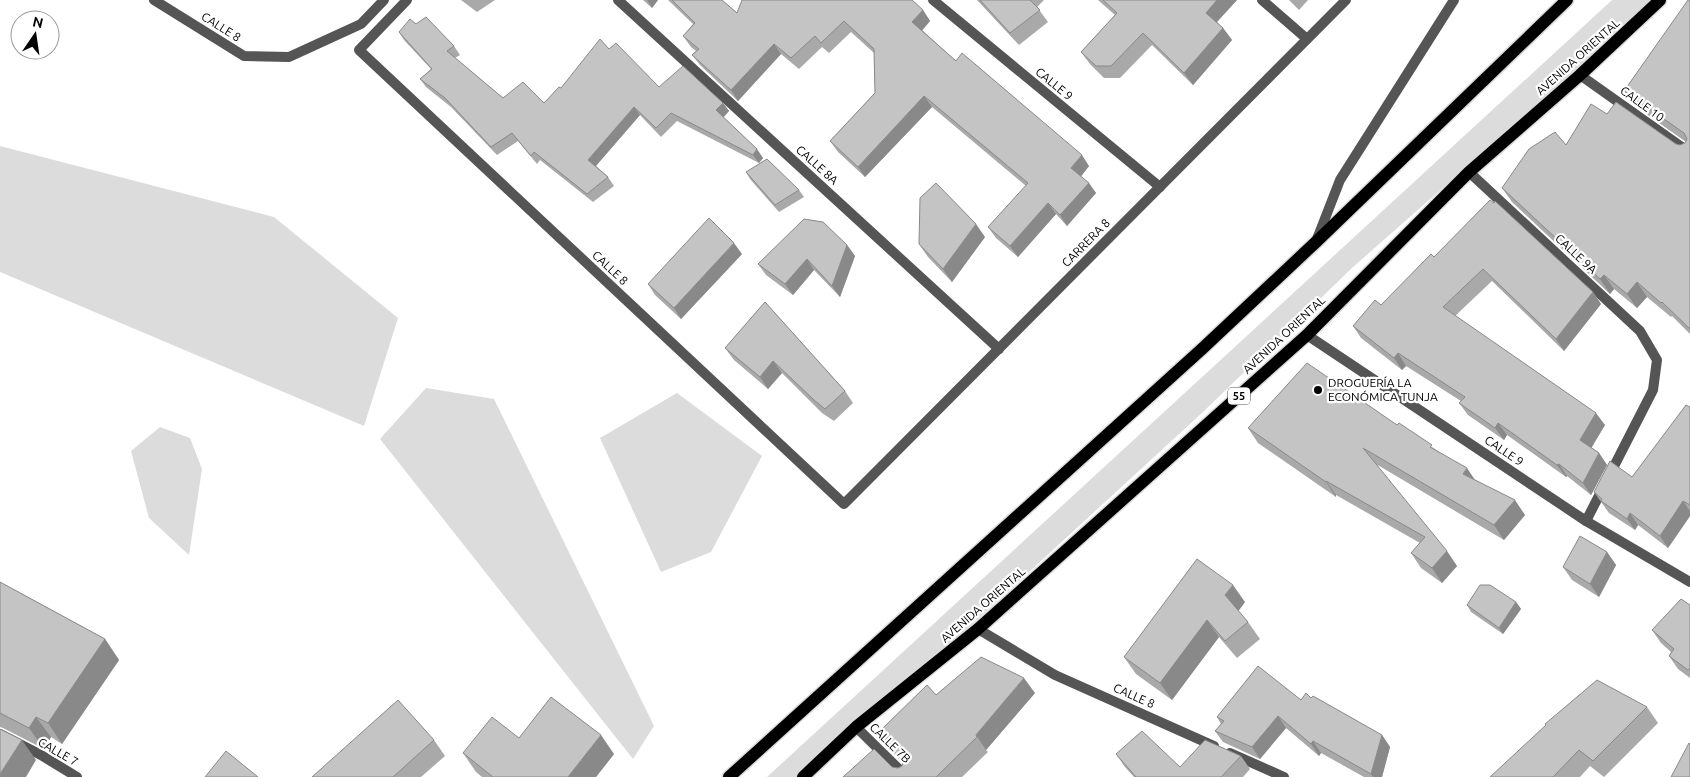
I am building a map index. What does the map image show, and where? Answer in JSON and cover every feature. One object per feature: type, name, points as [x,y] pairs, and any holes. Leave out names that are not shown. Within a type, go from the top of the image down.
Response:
[{"type":"main road","points":[[730,777],[1196,354],[1316,242],[1567,0]]},
{"type":"main road","name":"AVENIDA ORIENTAL","points":[[803,777],[856,727],[978,629],[1307,335],[1470,172],[1580,75],[1660,0]]},
{"type":"street","name":"CALLE 8","points":[[154,0],[244,56],[290,58],[361,24],[384,0]]},
{"type":"street","name":"CALLE 8","points":[[407,0],[359,50],[844,504]]},
{"type":"street","name":"CALLE 8A","points":[[618,0],[999,349]]},
{"type":"street","name":"CALLE 9","points":[[932,0],[1160,187]]},
{"type":"street","points":[[1262,0],[1307,39]]},
{"type":"street","name":"CARRERA 8","points":[[844,504],[1346,0]]},
{"type":"street","points":[[1316,242],[1340,180],[1454,0]]},
{"type":"street","name":"CALLE 10","points":[[1580,75],[1690,153]]},
{"type":"street","name":"CALLE 9A","points":[[1470,172],[1640,331],[1657,360],[1653,390],[1586,521]]},
{"type":"street","name":"CALLE 9","points":[[1307,335],[1586,521],[1690,582]]},
{"type":"street","name":"CALLE 8","points":[[978,629],[1055,674],[1284,777]]},
{"type":"street","name":"CALLE 7B","points":[[856,727],[907,777]]},
{"type":"street","name":"CALLE 7","points":[[0,734],[41,755],[77,777]]},
{"type":"shaded area","points":[[1612,0],[1654,0],[1353,267],[1204,411],[806,777],[767,777]]},
{"type":"shaded area","points":[[0,146],[274,217],[398,318],[364,426],[0,272]]},
{"type":"shaded area","points":[[426,388],[494,399],[654,726],[633,759],[380,439]]},
{"type":"shaded area","points":[[677,393],[762,456],[711,552],[661,572],[600,438]]},
{"type":"shaded area","points":[[160,427],[190,438],[202,469],[189,555],[149,518],[131,451]]},
{"type":"building","points":[[672,0],[722,0],[737,13],[742,0],[912,0],[923,10],[912,22],[956,61],[962,53],[1082,155],[1071,168],[1089,183],[1060,215],[1048,203],[1010,246],[988,227],[1028,183],[924,96],[858,167],[830,141],[875,93],[874,49],[844,21],[821,43],[815,36],[791,58],[774,44],[731,90],[692,55],[699,49],[683,36],[695,23]]},
{"type":"building","points":[[980,0],[1030,0],[1040,10],[1010,33]]},
{"type":"building","points":[[1103,0],[1217,0],[1206,13],[1223,28],[1184,73],[1143,33],[1111,66],[1096,66],[1081,52],[1117,13]]},
{"type":"building","points":[[1688,0],[1690,0],[1690,329],[1662,302],[1637,282],[1627,294],[1604,275],[1600,279],[1502,188],[1529,149],[1555,132],[1566,145],[1591,104],[1607,114],[1616,102],[1676,144],[1685,143],[1687,139],[1684,133],[1624,91]]},
{"type":"building","points":[[426,17],[454,46],[447,51],[503,98],[523,82],[544,103],[559,87],[561,88],[600,39],[609,49],[616,43],[659,87],[683,66],[723,103],[716,110],[757,149],[753,155],[671,113],[656,128],[634,107],[588,160],[608,177],[587,194],[534,152],[531,156],[512,133],[491,147],[445,98],[420,79],[432,69],[399,32],[410,19],[416,24]]},
{"type":"building","points":[[767,159],[799,190],[775,205],[746,172]]},
{"type":"building","points":[[936,183],[976,224],[943,269],[919,244],[920,198]]},
{"type":"building","points":[[1490,200],[1494,203],[1495,201],[1593,292],[1556,339],[1483,269],[1443,307],[1596,413],[1580,440],[1599,453],[1583,483],[1559,464],[1557,465],[1498,423],[1495,428],[1459,403],[1465,397],[1398,353],[1394,358],[1353,326],[1375,300],[1381,305],[1431,254],[1434,257]]},
{"type":"building","points":[[709,218],[734,243],[674,308],[648,284]]},
{"type":"building","points":[[804,219],[823,222],[847,245],[832,286],[807,259],[785,284],[758,264]]},
{"type":"building","points":[[765,302],[845,391],[825,409],[773,361],[760,377],[725,348]]},
{"type":"building","points":[[1307,363],[1397,425],[1399,423],[1432,445],[1430,447],[1467,468],[1463,474],[1515,500],[1494,525],[1363,448],[1447,551],[1432,568],[1411,553],[1425,537],[1326,482],[1248,428]]},
{"type":"building","points":[[1686,405],[1690,407],[1690,505],[1683,501],[1660,536],[1630,513],[1627,519],[1601,501],[1602,499],[1594,492],[1610,461],[1632,477]]},
{"type":"building","points":[[1580,536],[1607,552],[1590,584],[1563,567]]},
{"type":"building","points":[[1197,559],[1233,585],[1225,595],[1248,622],[1225,641],[1207,620],[1160,683],[1124,657]]},
{"type":"building","points":[[0,582],[105,639],[48,723],[36,717],[29,728],[0,713]]},
{"type":"building","points":[[1480,585],[1490,585],[1516,602],[1499,628],[1467,605]]},
{"type":"building","points":[[1681,599],[1690,605],[1690,668],[1688,670],[1669,656],[1674,649],[1652,630]]},
{"type":"building","points":[[981,657],[1024,678],[976,735],[977,737],[936,777],[843,777],[874,749],[892,767],[898,768],[902,766],[903,760],[884,740],[888,737],[881,730],[927,685],[936,695]]},
{"type":"building","points":[[1258,666],[1301,700],[1306,693],[1311,698],[1313,696],[1382,735],[1371,774],[1313,741],[1311,744],[1278,716],[1252,747],[1215,731],[1224,721],[1217,717]]},
{"type":"building","points":[[1597,680],[1647,707],[1593,761],[1579,750],[1553,777],[1490,777],[1545,724]]},
{"type":"building","points":[[551,697],[601,735],[568,777],[493,777],[463,753],[492,717],[519,738]]},
{"type":"building","points":[[398,700],[434,740],[393,777],[312,777]]},
{"type":"building","points":[[0,729],[22,740],[0,774]]},
{"type":"building","points":[[1142,731],[1180,767],[1205,740],[1241,756],[1221,777],[1136,777],[1116,754]]},
{"type":"building","points":[[1689,743],[1690,777],[1671,777]]},
{"type":"building","points":[[226,751],[258,777],[205,777]]},
{"type":"place","name":"DROGUERÍA LA ECONÓMICA TUNJA","points":[[1318,390]]}]
